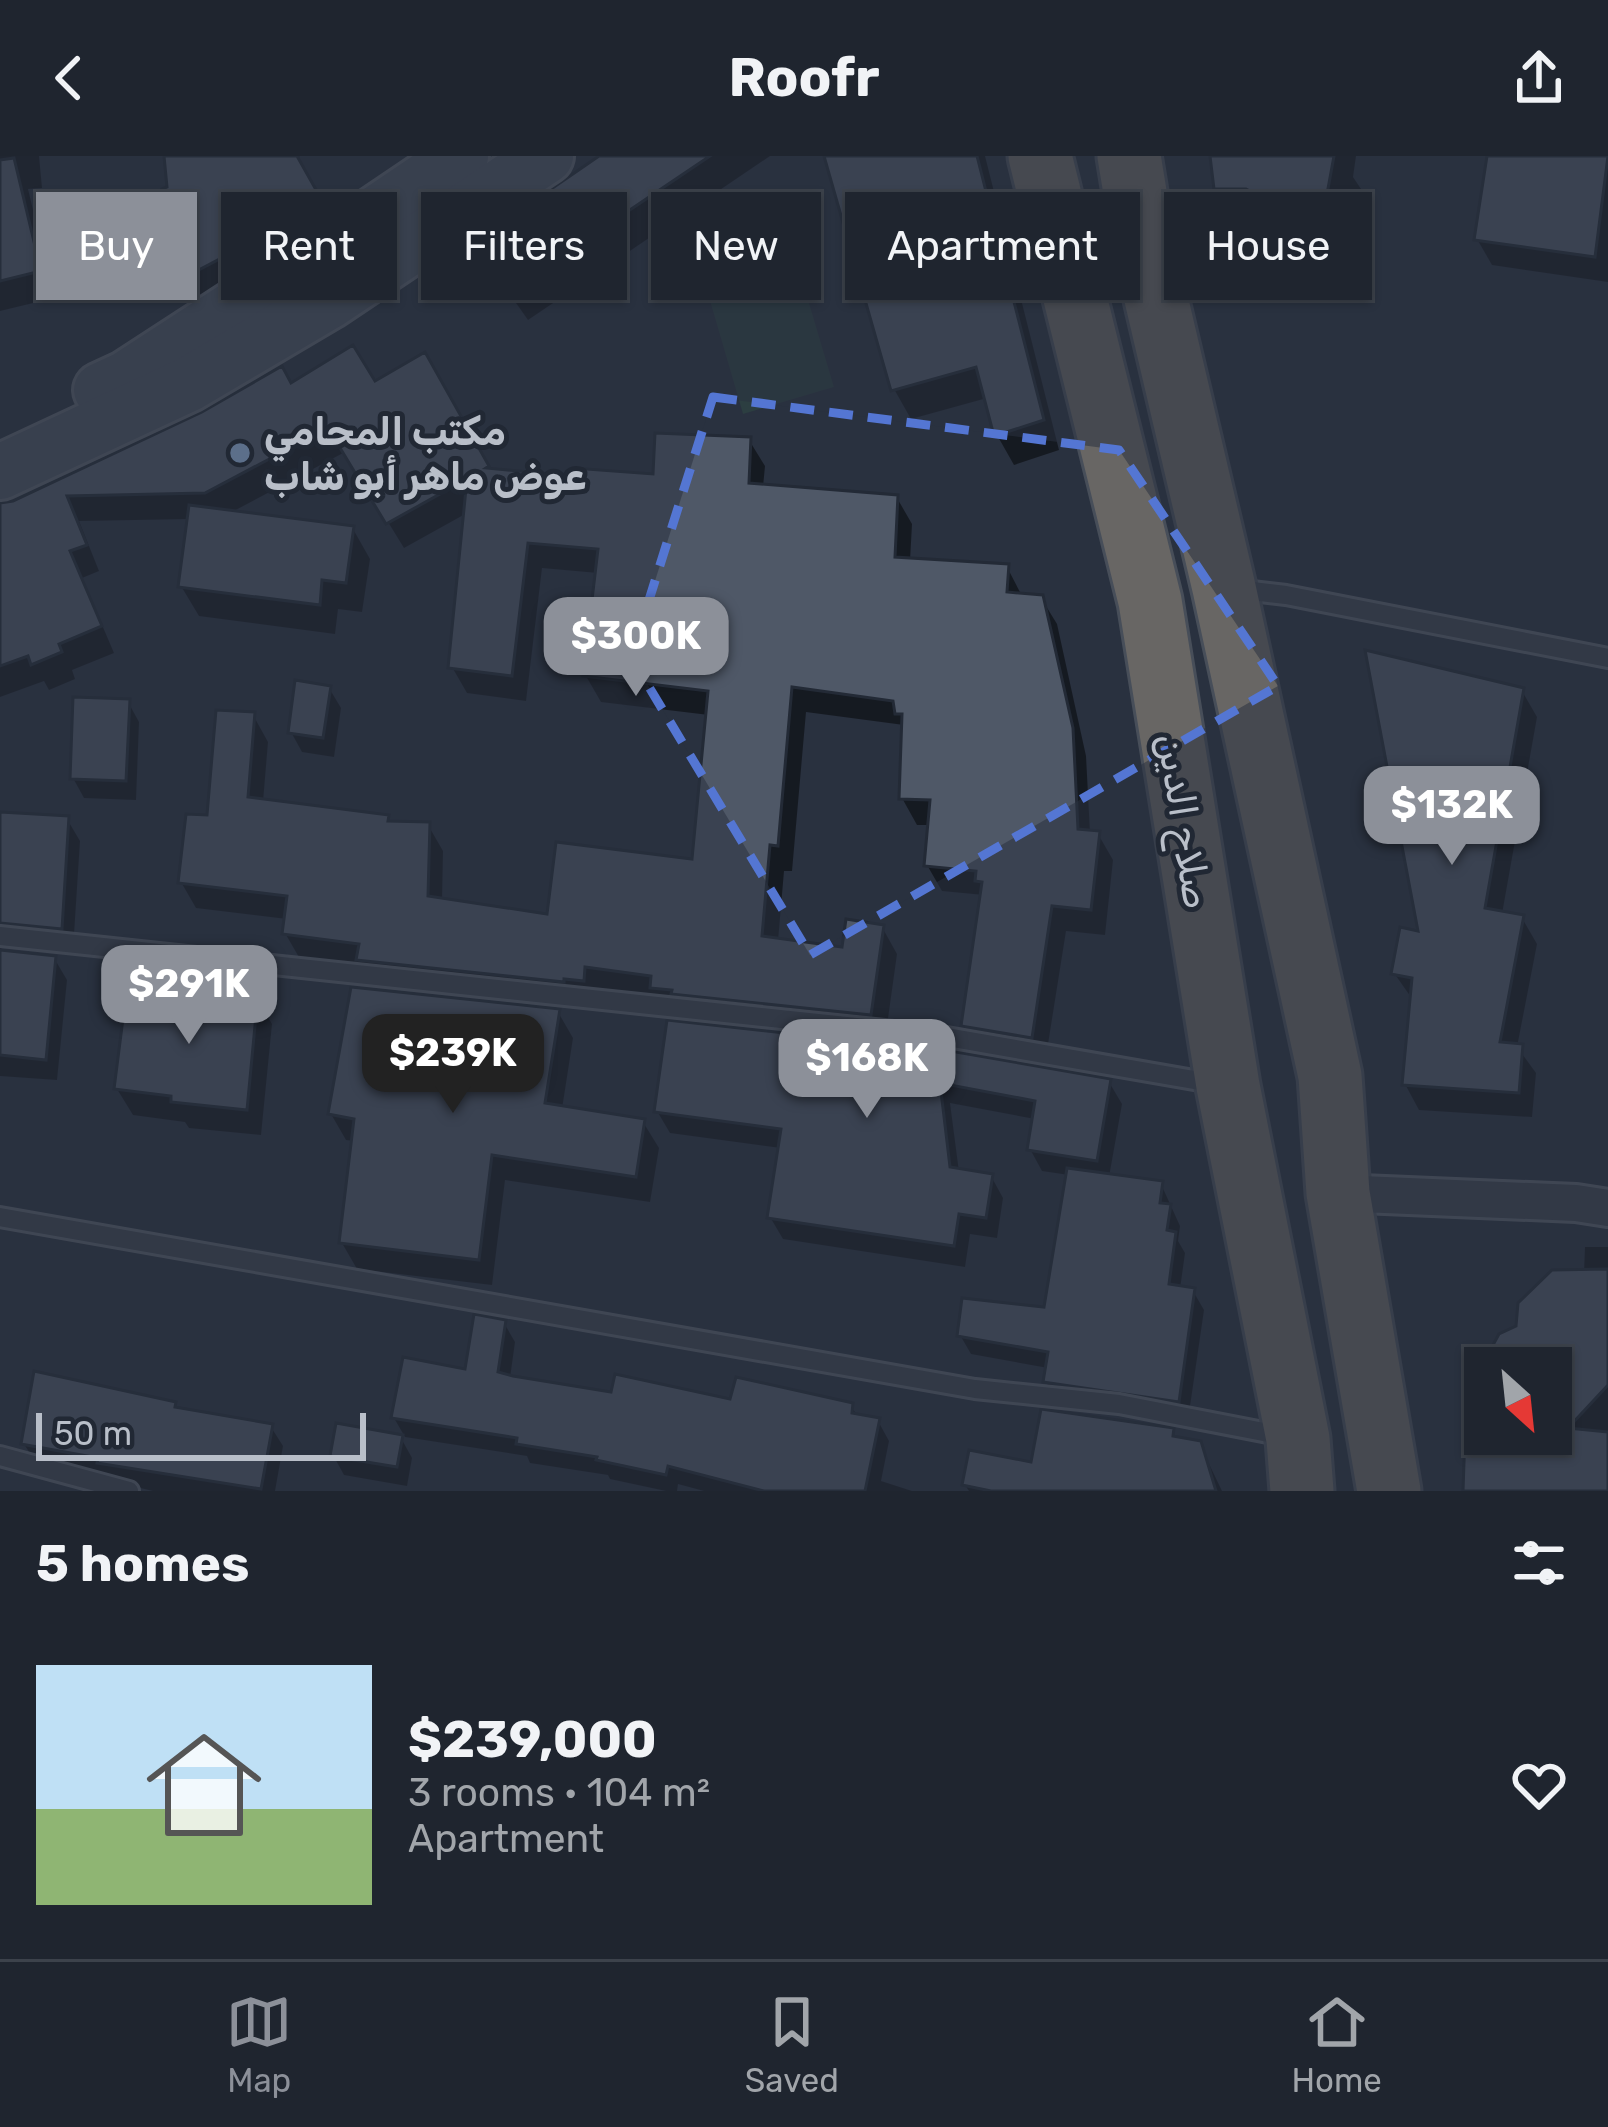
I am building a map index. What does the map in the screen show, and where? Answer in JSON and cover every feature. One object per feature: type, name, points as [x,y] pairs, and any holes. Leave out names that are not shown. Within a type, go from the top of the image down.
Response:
[{"type":"highway","name":"صلاح الدين","points":[[1040,156],[1150,601],[1228,1086],[1300,1465]]},
{"type":"highway","points":[[1130,156],[1144,248],[1330,1076],[1338,1193],[1389,1491]]},
{"type":"main road","points":[[0,434],[127,378],[460,156]]},
{"type":"main road","points":[[0,472],[189,384],[328,302],[546,156]]},
{"type":"street","points":[[1338,1193],[1608,1208]]},
{"type":"lane","points":[[1224,588],[1286,595],[1608,658]]},
{"type":"lane","points":[[0,936],[941,1036],[1228,1086]]},
{"type":"lane","points":[[0,1217],[976,1389],[1119,1404],[1300,1465]]},
{"type":"lane","points":[[0,1456],[125,1491]]},
{"type":"highlighted area","points":[[713,397],[1119,450],[1278,686],[810,955],[631,657]]},
{"type":"shaded area","points":[[710,300],[808,300],[834,387],[743,414]]},
{"type":"building","points":[[164,156],[297,156],[317,192],[221,192],[221,258],[197,271],[197,192],[162,192],[167,187]]},
{"type":"building","points":[[599,156],[710,156],[627,212],[627,192],[547,192]]},
{"type":"building","points":[[824,156],[977,156],[986,192],[845,192],[845,230]]},
{"type":"building","points":[[1210,156],[1334,156],[1327,192],[1214,189]]},
{"type":"building","points":[[1487,156],[1608,156],[1595,257],[1474,240]]},
{"type":"building","points":[[14,158],[36,250],[36,272],[0,281],[0,160]]},
{"type":"building","points":[[865,300],[1014,300],[1044,420],[994,436],[976,367],[891,391]]},
{"type":"building","points":[[353,345],[375,381],[425,352],[486,468],[573,476],[573,468],[653,474],[655,433],[751,437],[749,483],[898,495],[895,557],[1009,564],[1007,592],[1043,595],[1073,728],[1078,829],[1100,831],[1091,910],[1052,906],[1032,1038],[961,1026],[982,882],[975,881],[976,871],[924,866],[930,800],[899,799],[902,714],[895,714],[893,701],[792,687],[778,846],[770,845],[762,936],[842,947],[846,919],[884,925],[871,1015],[671,994],[672,990],[650,988],[651,976],[585,967],[584,981],[564,982],[356,960],[359,944],[282,934],[287,896],[178,883],[186,814],[207,815],[216,710],[255,712],[248,797],[389,815],[388,821],[430,822],[428,896],[547,914],[556,842],[692,859],[708,691],[583,676],[598,549],[528,543],[512,676],[448,668],[467,479],[386,524],[328,428],[205,493],[67,496],[87,545],[70,551],[102,626],[59,644],[62,652],[31,665],[28,656],[0,666],[0,503],[202,412],[282,366],[291,383]]},
{"type":"building","points":[[189,505],[354,526],[346,583],[322,580],[320,605],[178,587]]},
{"type":"building","points":[[1365,650],[1524,688],[1485,908],[1524,915],[1500,1042],[1523,1044],[1519,1093],[1402,1085],[1412,978],[1391,974],[1400,927],[1418,931]]},
{"type":"building","points":[[295,680],[331,686],[323,738],[288,733]]},
{"type":"building","points":[[73,697],[130,699],[126,781],[70,779]]},
{"type":"building","points":[[0,812],[69,816],[62,929],[0,923]]},
{"type":"building","points":[[0,950],[56,956],[46,1060],[0,1055]]},
{"type":"building","points":[[181,987],[258,994],[247,1110],[171,1102],[171,1096],[114,1089],[126,995],[180,1001]]},
{"type":"building","points":[[351,987],[560,1009],[545,1103],[645,1119],[636,1177],[492,1155],[479,1260],[339,1243],[354,1119],[328,1114]]},
{"type":"building","points":[[667,1020],[867,1042],[866,1049],[895,1045],[939,1049],[1111,1079],[1097,1161],[1027,1150],[1035,1101],[940,1083],[950,1167],[993,1174],[986,1218],[959,1214],[954,1246],[767,1218],[781,1129],[654,1112]]},
{"type":"building","points":[[1067,1168],[1163,1181],[1160,1203],[1171,1204],[1167,1230],[1176,1232],[1169,1284],[1195,1288],[1179,1402],[1043,1382],[1048,1352],[957,1336],[962,1298],[1044,1307]]},
{"type":"building","points":[[1608,1269],[1608,1385],[1572,1424],[1572,1347],[1493,1347],[1499,1334],[1516,1326],[1518,1303],[1552,1270]]},
{"type":"building","points":[[474,1314],[506,1320],[498,1372],[513,1376],[611,1392],[615,1374],[730,1399],[736,1377],[853,1403],[852,1413],[880,1418],[865,1491],[764,1491],[668,1466],[666,1475],[597,1457],[516,1444],[517,1438],[391,1418],[403,1357],[465,1369]]},
{"type":"building","points":[[34,1371],[176,1402],[175,1407],[273,1424],[261,1489],[97,1463],[98,1458],[21,1444]]},
{"type":"building","points":[[1041,1409],[1174,1428],[1173,1436],[1201,1441],[1216,1491],[991,1491],[962,1485],[969,1450],[1031,1462]]},
{"type":"building","points":[[336,1423],[403,1435],[397,1467],[330,1456]]},
{"type":"building","points":[[1572,1428],[1608,1432],[1608,1491],[1463,1491],[1464,1455],[1572,1455]]},
{"type":"place","name":"مكتب المحامي عوض ماهر أبو شاب","points":[[240,453]]}]
